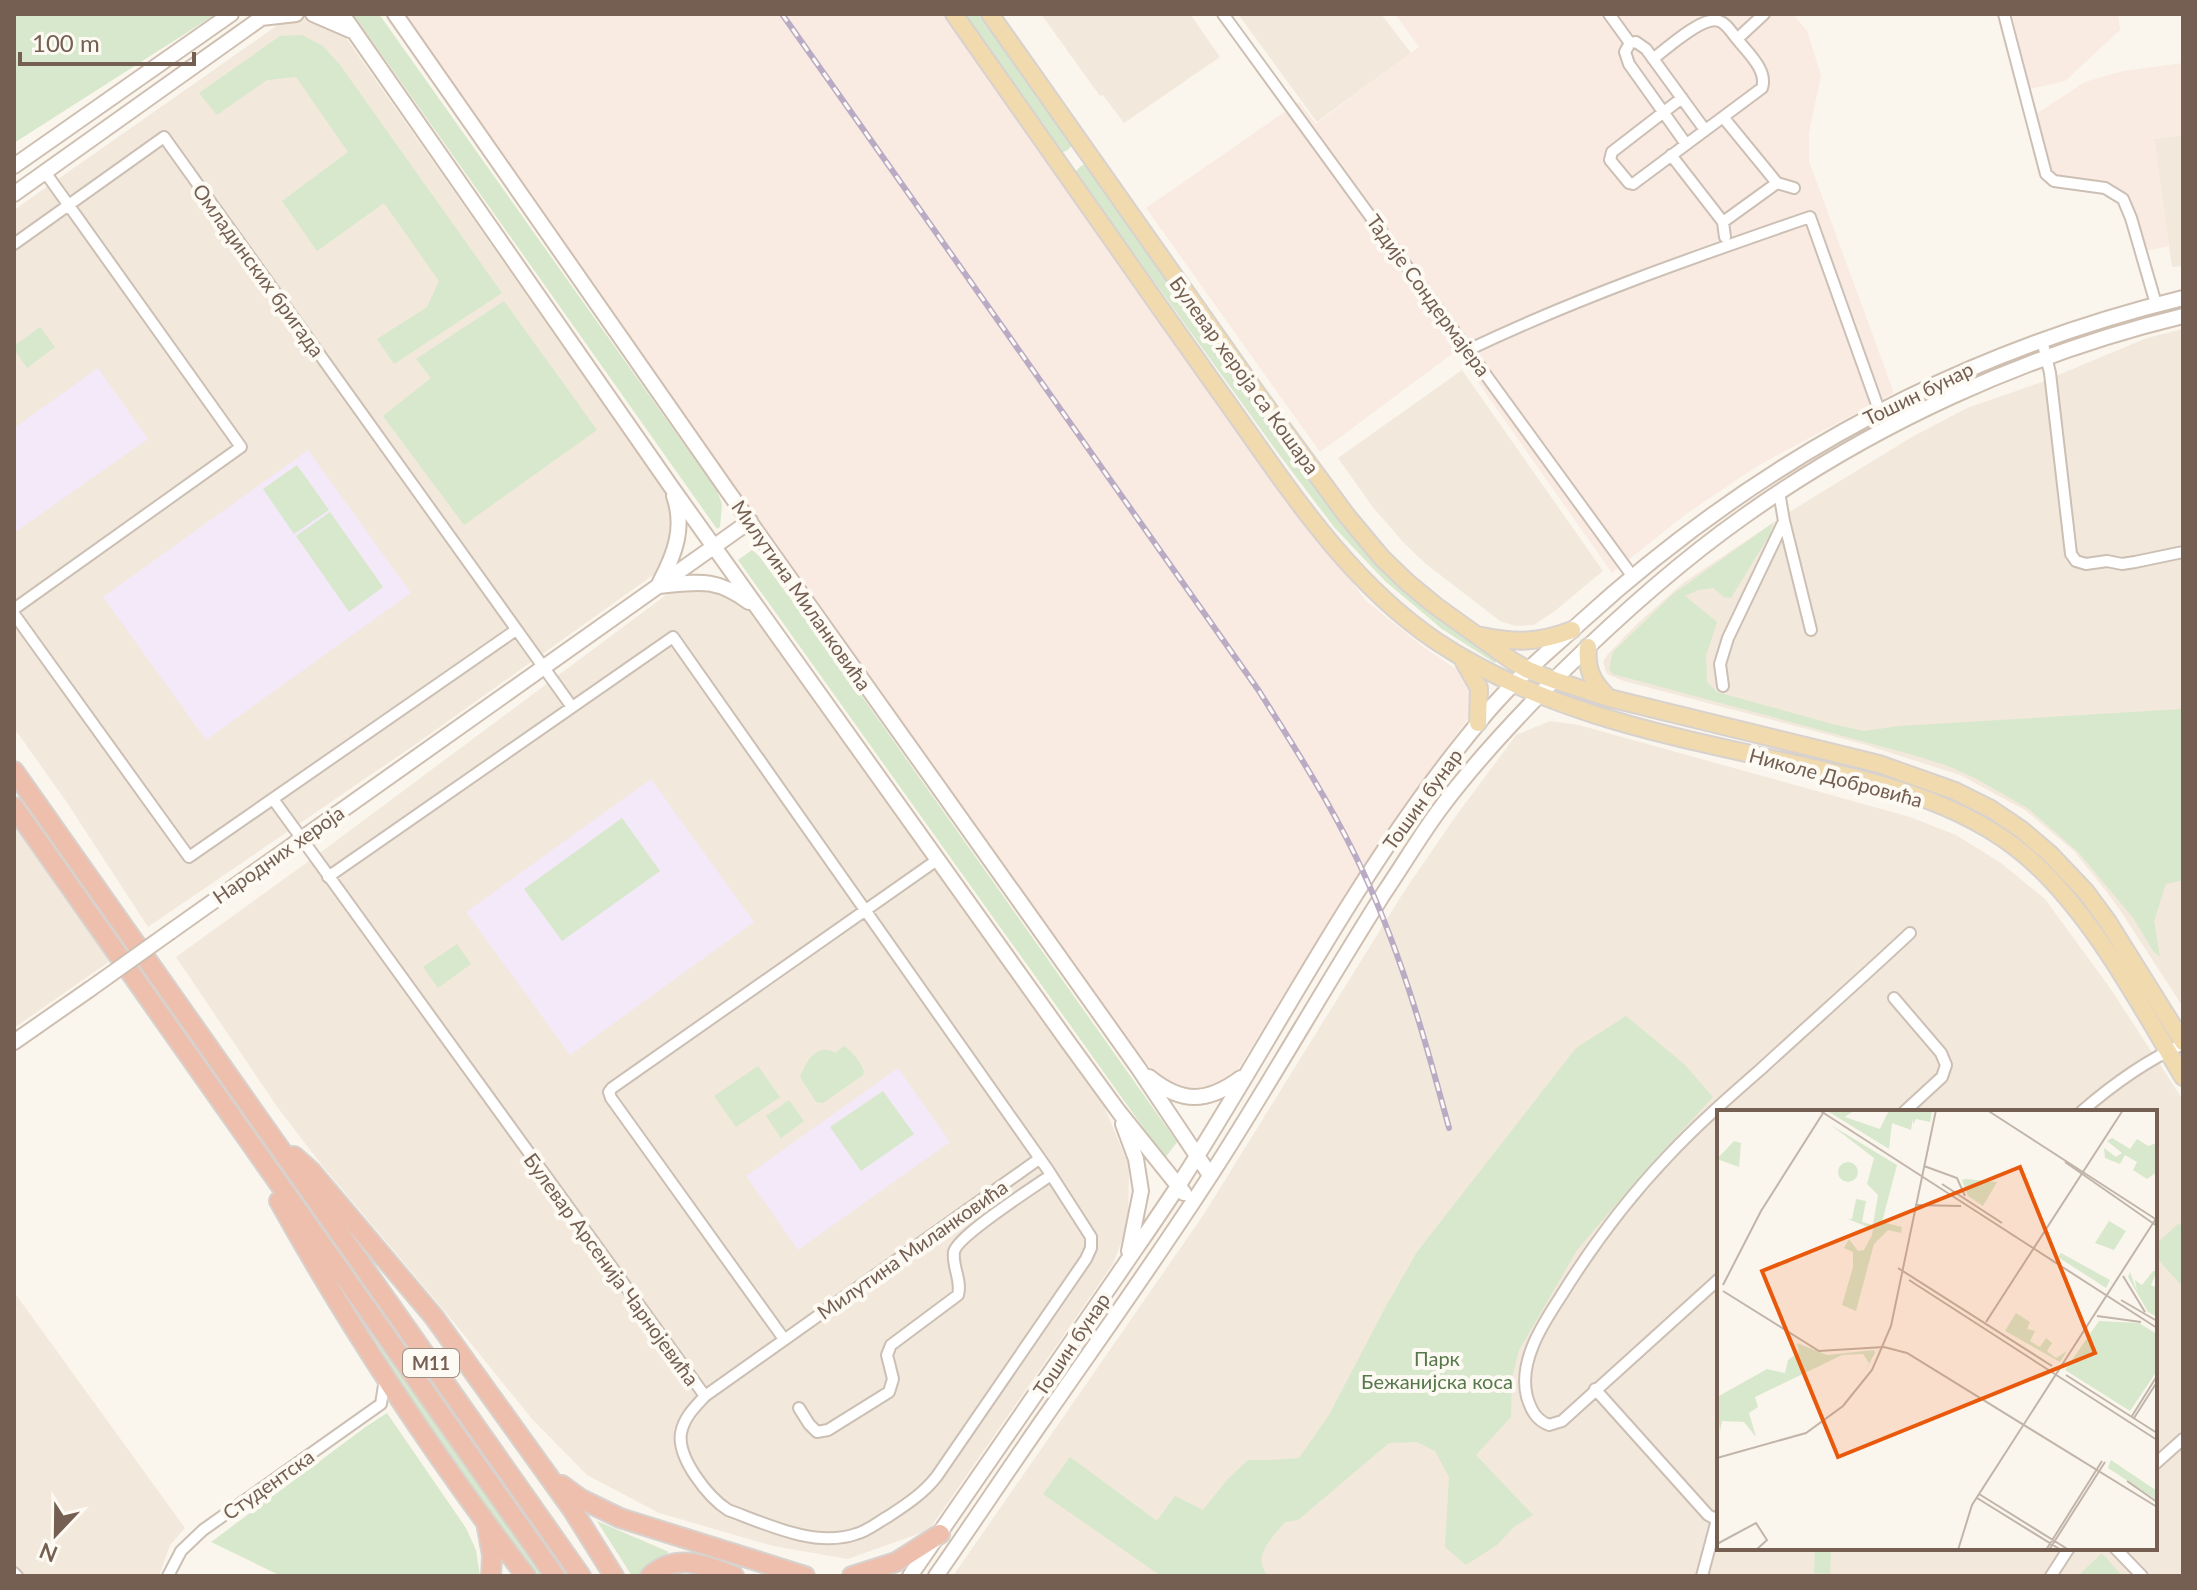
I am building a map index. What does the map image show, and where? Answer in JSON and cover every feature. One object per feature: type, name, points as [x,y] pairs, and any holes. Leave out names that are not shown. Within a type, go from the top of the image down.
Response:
[{"type":"highway","name":"M11","points":[[14,771],[581,1576]]},
{"type":"highway","name":"M11","points":[[14,807],[555,1576]]},
{"type":"highway","points":[[281,1149],[311,1171],[425,1305],[547,1473],[614,1576]]},
{"type":"highway","points":[[262,1158],[267,1179],[290,1221],[385,1378],[526,1576]]},
{"type":"highway","points":[[547,1473],[581,1499],[620,1518],[805,1576]]},
{"type":"highway","points":[[486,1522],[492,1555],[491,1576]]},
{"type":"highway","points":[[852,1576],[896,1562],[940,1534]]},
{"type":"highway","points":[[508,1552],[511,1576]]},
{"type":"highway","points":[[650,1576],[663,1566],[677,1561],[700,1563],[734,1576]]},
{"type":"main road","points":[[14,166],[231,14]]},
{"type":"main road","points":[[14,194],[264,16],[296,14]]},
{"type":"main road","points":[[313,14],[354,32]]},
{"type":"main road","points":[[342,14],[672,488],[937,860],[1119,1112],[1192,1203]]},
{"type":"main road","name":"Милутина Миланковића","points":[[395,14],[1139,1069],[1210,1175]]},
{"type":"main road","name":"Булевар хероја са Кошара","points":[[954,14],[1325,537],[1383,599],[1432,638],[1512,685]]},
{"type":"main road","name":"Булевар хероја са Кошара","points":[[990,14],[1258,395],[1347,516],[1382,558],[1408,583],[1476,635],[1528,670],[1554,680]]},
{"type":"main road","points":[[1056,158],[1071,154],[1080,141]]},
{"type":"main road","points":[[1067,175],[1076,163],[1091,157]]},
{"type":"main road","name":"Тошин бунар","points":[[910,1576],[1178,1186],[1350,904],[1399,830],[1448,761],[1512,685],[1633,577],[1689,532],[1775,473],[1879,410],[2008,352],[2108,318],[2183,298]]},
{"type":"main road","name":"Тошин бунар","points":[[936,1576],[1192,1203],[1438,811],[1538,695],[1628,609],[1741,518],[1891,426],[1947,398],[2047,357],[2133,328],[2183,316]]},
{"type":"main road","points":[[658,586],[674,554],[679,534],[678,506],[672,488]]},
{"type":"main road","name":"Народних хероја","points":[[14,1042],[750,521]]},
{"type":"main road","points":[[658,586],[708,582],[727,588],[759,609]]},
{"type":"main road","points":[[1476,635],[1522,642],[1556,637],[1572,630]]},
{"type":"main road","points":[[1588,647],[1589,671],[1597,687],[1609,698]]},
{"type":"main road","points":[[1461,657],[1479,688],[1478,723]]},
{"type":"main road","name":"Николе Добровића","points":[[1554,680],[1609,698],[1879,764],[1955,791],[1991,809],[2049,853],[2086,892],[2108,922],[2178,1046],[2183,1077]]},
{"type":"main road","name":"Николе Добровића","points":[[1512,685],[1631,724],[1899,790],[1982,826],[2025,855],[2065,897],[2178,1046]]},
{"type":"main road","points":[[1139,1069],[1170,1091],[1195,1098],[1211,1095],[1248,1072]]},
{"type":"main road","points":[[1119,1112],[1136,1159],[1141,1191],[1127,1261]]},
{"type":"street","name":"Тадије Сондермајера","points":[[1223,14],[1633,577]]},
{"type":"street","points":[[1609,14],[1630,43]]},
{"type":"street","points":[[1737,39],[1764,14]]},
{"type":"street","points":[[2004,14],[2046,174],[2054,181],[2105,188],[2123,199],[2156,304]]},
{"type":"street","points":[[1653,59],[1711,20],[1723,23],[1737,39],[1763,74],[1764,82],[1762,88],[1633,184],[1625,180],[1610,160],[1612,152],[1682,98]]},
{"type":"street","points":[[1630,43],[1640,44],[1653,59],[1705,130]]},
{"type":"street","points":[[1630,43],[1625,52],[1629,64],[1686,144]]},
{"type":"street","points":[[1723,117],[1777,183],[1794,188]]},
{"type":"street","name":"Омладинских бригада","points":[[14,244],[164,137],[516,630]]},
{"type":"street","points":[[1671,155],[1723,222],[1725,237]]},
{"type":"street","points":[[45,172],[241,447],[14,611],[189,857],[516,630],[572,707]]},
{"type":"street","points":[[1723,222],[1777,183]]},
{"type":"street","points":[[1468,350],[1591,296],[1810,217],[1879,410]]},
{"type":"street","points":[[2042,340],[2047,357],[2072,557],[2082,564],[2107,561],[2122,564],[2183,552]]},
{"type":"street","points":[[1779,492],[1811,630]]},
{"type":"street","points":[[1723,686],[1720,664],[1728,638],[1784,521]]},
{"type":"street","points":[[325,873],[673,637],[1051,1175],[958,1243],[954,1253],[960,1287],[958,1295],[891,1345],[887,1355],[893,1379],[889,1392],[828,1430],[817,1432],[799,1408]]},
{"type":"street","name":"Булевар Арсенија Чарнојевића","points":[[273,799],[705,1396],[690,1412],[680,1436],[686,1458],[708,1492],[728,1510],[814,1537],[842,1537],[862,1533],[927,1488],[973,1426],[1091,1248],[1091,1237],[1051,1175]]},
{"type":"street","points":[[784,1339],[609,1092],[937,860]]},
{"type":"street","points":[[1718,1110],[1910,933]]},
{"type":"street","points":[[1894,998],[1941,1053],[1946,1065],[1942,1077],[1906,1110]]},
{"type":"street","points":[[2083,1110],[2109,1088],[2178,1046]]},
{"type":"street","points":[[1717,1111],[1665,1158],[1601,1234],[1546,1321],[1528,1360],[1524,1380],[1533,1413],[1542,1422],[1552,1425],[1565,1418],[1717,1281]]},
{"type":"street","name":"Милутина Миланковића","points":[[705,1396],[1039,1159]]},
{"type":"street","points":[[385,1378],[381,1404],[407,1410]]},
{"type":"street","points":[[1595,1389],[1708,1515],[1717,1517]]},
{"type":"street","name":"Студентска","points":[[168,1576],[181,1551],[203,1530],[381,1404]]},
{"type":"street","points":[[2157,1462],[2183,1439]]},
{"type":"street","points":[[1702,1576],[1717,1521]]},
{"type":"street","points":[[2051,1576],[2068,1550]]},
{"type":"street","points":[[2117,1550],[2142,1576]]},
{"type":"shaded area","points":[[399,14],[955,14],[1365,600],[1422,646],[1469,678],[1478,705],[1414,792],[1342,900],[1235,1074],[1209,1092],[1183,1092],[1157,1076]]},
{"type":"shaded area","points":[[1041,14],[1190,14],[1220,57],[1124,123],[1103,95],[1100,96]]},
{"type":"shaded area","points":[[1238,14],[1381,14],[1411,53],[1317,122]]},
{"type":"shaded area","points":[[1395,14],[1793,14],[1807,31],[1821,75],[1809,133],[1809,161],[1894,393],[1759,465],[1686,514],[1612,573],[1456,351],[1320,452],[1146,208],[1299,102],[1316,124],[1419,47]]},
{"type":"shaded area","points":[[2012,14],[2118,14],[2120,30],[2065,81],[2030,89]]},
{"type":"shaded area","points":[[312,17],[344,35],[655,478],[666,495],[674,518],[667,560],[656,573],[416,744],[148,927],[14,728],[14,210],[282,22]]},
{"type":"shaded area","points":[[2183,63],[2183,135],[2154,139],[2169,246],[2141,252],[2131,218],[2113,192],[2063,182],[2046,174],[2036,114],[2085,82],[2123,71]]},
{"type":"shaded area","points":[[2183,135],[2183,266],[2172,267],[2154,139]]},
{"type":"shaded area","points":[[2183,329],[2183,1007],[2120,910],[2074,851],[2025,810],[1960,775],[1863,744],[1624,681],[1607,674],[1603,662],[1638,623],[1683,583],[1786,514],[1912,437],[1967,408],[2039,383],[2147,338]]},
{"type":"shaded area","points":[[98,368],[148,439],[14,533],[14,428]]},
{"type":"shaded area","points":[[1462,370],[1603,571],[1534,625],[1515,626],[1500,621],[1426,564],[1372,506],[1338,458]]},
{"type":"shaded area","points":[[308,450],[411,593],[206,740],[103,597]]},
{"type":"shaded area","points":[[682,588],[718,589],[745,606],[1104,1106],[1129,1166],[1128,1224],[1113,1264],[929,1530],[848,1559],[773,1546],[659,1513],[587,1475],[532,1419],[324,1168],[278,1108],[176,957],[670,592]]},
{"type":"shaded area","points":[[1550,721],[1579,725],[1910,817],[1956,835],[2001,863],[2045,899],[2110,988],[2183,1100],[2183,1576],[953,1576],[1204,1214],[1403,893],[1516,735]]},
{"type":"shaded area","points":[[651,779],[754,922],[570,1055],[466,912]]},
{"type":"shaded area","points":[[14,826],[110,961],[14,1028]]},
{"type":"shaded area","points":[[898,1068],[950,1142],[798,1250],[746,1176]]},
{"type":"shaded area","points":[[14,1292],[185,1528],[170,1545],[159,1576],[14,1576]]},
{"type":"green space","points":[[14,14],[216,14],[14,143]]},
{"type":"green space","points":[[353,14],[379,14],[717,491],[722,504],[720,527],[717,529]]},
{"type":"green space","points":[[964,14],[978,14],[1072,145],[1068,150],[1061,153]]},
{"type":"green space","points":[[302,35],[323,46],[340,65],[502,293],[394,364],[377,339],[427,307],[439,281],[384,203],[317,251],[282,201],[348,152],[296,77],[267,80],[217,115],[199,93],[280,36]]},
{"type":"green space","points":[[1086,164],[1347,526],[1500,656],[1495,663],[1442,629],[1385,581],[1334,527],[1075,172]]},
{"type":"green space","points":[[504,301],[597,430],[464,525],[383,416],[431,378],[416,359]]},
{"type":"green space","points":[[40,327],[55,347],[27,368],[14,346]]},
{"type":"green space","points":[[297,465],[329,510],[294,534],[263,489]]},
{"type":"green space","points":[[330,512],[383,587],[349,612],[296,536]]},
{"type":"green space","points":[[1773,523],[1770,534],[1731,598],[1724,597],[1713,588],[1685,596],[1717,622],[1706,656],[1707,682],[1717,692],[1864,731],[1900,726],[2183,709],[2183,880],[2166,884],[2154,921],[2160,957],[2134,919],[2079,853],[2029,809],[1977,779],[1917,756],[1613,674],[1609,669],[1613,652],[1673,594]]},
{"type":"green space","points":[[752,550],[837,661],[1177,1142],[1165,1158],[738,560]]},
{"type":"green space","points":[[14,774],[574,1576],[564,1576],[105,922],[14,787]]},
{"type":"green space","points":[[622,818],[660,871],[562,941],[524,889]]},
{"type":"green space","points":[[457,944],[471,964],[438,988],[423,967]]},
{"type":"green space","name":"Парк Бежанијска коса","points":[[1626,1016],[1684,1064],[1713,1097],[1577,1250],[1519,1350],[1512,1377],[1511,1417],[1476,1455],[1533,1515],[1514,1527],[1497,1545],[1466,1565],[1445,1547],[1449,1477],[1435,1451],[1417,1442],[1389,1443],[1298,1520],[1285,1522],[1262,1554],[1263,1569],[1268,1576],[1161,1576],[1043,1494],[1070,1457],[1157,1521],[1175,1496],[1203,1510],[1248,1460],[1299,1458],[1329,1415],[1417,1252],[1576,1048]]},
{"type":"green space","points":[[844,1046],[858,1061],[863,1075],[823,1103],[816,1102],[800,1077],[802,1071],[818,1052],[829,1050],[835,1053]]},
{"type":"green space","points":[[758,1066],[780,1097],[736,1127],[714,1096]]},
{"type":"green space","points":[[883,1091],[914,1134],[861,1171],[830,1127]]},
{"type":"green space","points":[[789,1100],[804,1121],[781,1138],[766,1116]]},
{"type":"green space","points":[[2179,1223],[2183,1227],[2183,1287],[2157,1258],[2157,1243]]},
{"type":"green space","points":[[344,1286],[547,1576],[535,1576],[374,1347]]},
{"type":"green space","points":[[387,1413],[466,1528],[476,1550],[480,1576],[281,1576],[211,1542],[367,1426]]},
{"type":"green space","points":[[597,1521],[669,1552],[639,1576],[632,1576]]},
{"type":"green space","points":[[1815,1550],[1831,1550],[1830,1574],[1814,1573]]},
{"type":"green space","points":[[2102,1553],[2122,1576],[2078,1576]]},
{"type":"railway","points":[[782,14],[1259,691],[1309,772],[1355,855],[1384,921],[1420,1024],[1449,1128]]}]
